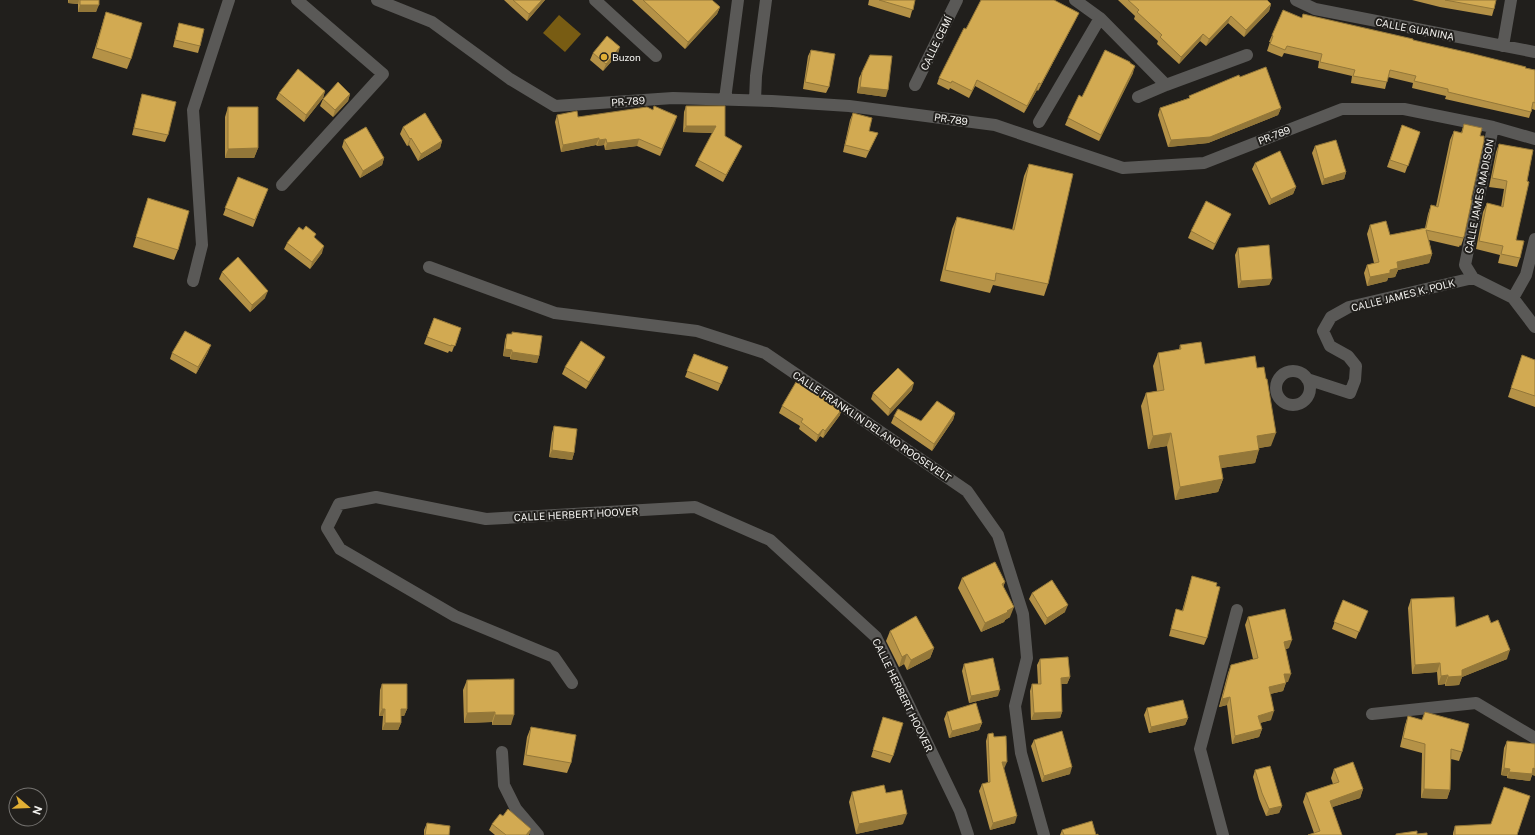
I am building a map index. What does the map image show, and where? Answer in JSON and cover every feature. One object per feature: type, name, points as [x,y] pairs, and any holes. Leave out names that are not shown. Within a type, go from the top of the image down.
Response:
[{"type":"street","points":[[193,281],[202,245],[192,110],[229,0]]},
{"type":"street","points":[[282,185],[383,74],[296,0]]},
{"type":"street","name":"PR-789","points":[[377,0],[432,22],[510,79],[555,106],[673,98],[755,100],[849,106],[995,125],[1123,168],[1204,163],[1342,109],[1404,109],[1493,127],[1535,139]]},
{"type":"street","points":[[595,0],[656,56]]},
{"type":"street","points":[[725,99],[738,0]]},
{"type":"street","points":[[755,100],[756,76],[766,0]]},
{"type":"street","name":"CALLE CEMÍ","points":[[915,86],[957,0]]},
{"type":"street","points":[[1075,0],[1100,18],[1166,85]]},
{"type":"street","name":"CALLE GUANINA","points":[[1296,0],[1315,9],[1535,52]]},
{"type":"street","points":[[1503,46],[1511,0]]},
{"type":"street","points":[[1039,122],[1100,18]]},
{"type":"street","points":[[1138,97],[1247,55]]},
{"type":"street","name":"CALLE JAMES MADISON","points":[[1473,278],[1465,265],[1493,127]]},
{"type":"street","points":[[1513,298],[1526,275],[1535,239]]},
{"type":"street","name":"CALLE FRANKLIN DELANO ROOSEVELT","points":[[429,267],[555,313],[697,331],[765,352],[967,491],[998,535],[1023,614],[1027,658],[1015,706],[1021,753],[1044,835]]},
{"type":"street","points":[[1473,278],[1513,298],[1535,327]]},
{"type":"street","name":"CALLE JAMES K. POLK","points":[[1307,379],[1350,393],[1355,380],[1356,366],[1348,356],[1330,346],[1323,331],[1331,317],[1349,307],[1473,278]]},
{"type":"street","name":"CALLE HERBERT HOOVER","points":[[572,683],[554,657],[455,616],[340,548],[327,528],[339,504],[376,497],[486,518],[695,507],[770,540],[876,637],[960,811],[968,835]]},
{"type":"street","points":[[1223,835],[1200,749],[1237,610]]},
{"type":"street","points":[[1372,714],[1476,703],[1535,738]]},
{"type":"street","points":[[502,752],[504,785],[516,809],[538,835]]},
{"type":"shaded area","points":[[559,15],[581,34],[565,52],[543,33]]},
{"type":"building","points":[[80,0],[99,0],[99,5],[80,5]]},
{"type":"building","points":[[513,0],[542,0],[529,14]]},
{"type":"building","points":[[643,0],[712,0],[720,7],[688,42]]},
{"type":"building","points":[[879,0],[915,0],[913,10]]},
{"type":"building","points":[[981,0],[1054,0],[1079,13],[1041,84],[1039,83],[1027,106],[977,80],[972,91],[952,81],[951,83],[939,78],[964,28],[966,29]]},
{"type":"building","points":[[1128,0],[1267,0],[1271,4],[1246,30],[1231,16],[1209,39],[1203,34],[1181,57],[1160,37],[1162,35],[1137,12],[1139,10]]},
{"type":"building","points":[[1445,0],[1496,0],[1494,9]]},
{"type":"building","points":[[1283,10],[1302,18],[1303,14],[1413,39],[1535,70],[1535,103],[1533,102],[1531,112],[1448,92],[1448,89],[1414,81],[1416,76],[1390,70],[1387,82],[1353,76],[1355,70],[1320,62],[1322,54],[1287,46],[1285,50],[1270,44],[1272,35]]},
{"type":"building","points":[[106,12],[142,23],[131,59],[96,48]]},
{"type":"building","points":[[179,23],[204,29],[200,46],[175,40]]},
{"type":"building","points":[[607,36],[620,47],[606,64],[593,53]]},
{"type":"building","points":[[811,50],[835,54],[829,87],[805,82]]},
{"type":"building","points":[[1105,50],[1135,66],[1101,135],[1068,118],[1079,95],[1082,97]]},
{"type":"building","points":[[870,55],[892,56],[888,90],[860,87],[862,72]]},
{"type":"building","points":[[1266,67],[1281,108],[1210,137],[1171,140],[1160,108],[1190,98],[1189,96],[1239,75],[1240,77]]},
{"type":"building","points":[[298,69],[325,91],[306,115],[279,93]]},
{"type":"building","points":[[338,82],[350,94],[335,110],[323,99]]},
{"type":"building","points":[[142,94],[176,102],[168,135],[134,128]]},
{"type":"building","points":[[654,106],[677,116],[662,149],[639,139],[607,143],[606,139],[599,140],[599,138],[563,145],[557,115],[577,111],[578,117],[647,107],[653,110]]},
{"type":"building","points":[[686,106],[725,106],[725,136],[742,146],[726,175],[698,160],[716,126],[686,126]]},
{"type":"building","points":[[228,107],[258,107],[258,148],[228,149]]},
{"type":"building","points":[[425,113],[442,141],[421,154],[403,127]]},
{"type":"building","points":[[853,113],[872,118],[869,131],[878,133],[869,151],[845,145]]},
{"type":"building","points":[[1464,124],[1482,128],[1480,136],[1484,136],[1484,141],[1464,237],[1426,230],[1432,254],[1397,262],[1398,268],[1390,270],[1390,273],[1370,277],[1367,265],[1379,262],[1370,225],[1386,221],[1390,235],[1426,228],[1431,205],[1438,207],[1454,131],[1462,133]]},
{"type":"building","points":[[1402,125],[1420,132],[1408,166],[1390,160]]},
{"type":"building","points":[[366,127],[384,158],[363,171],[344,140]]},
{"type":"building","points":[[1336,140],[1346,172],[1324,179],[1315,146]]},
{"type":"building","points":[[1499,144],[1533,150],[1527,181],[1529,182],[1516,240],[1524,241],[1520,258],[1501,254],[1503,246],[1479,241],[1487,203],[1503,207],[1507,181],[1492,178]]},
{"type":"building","points":[[1280,151],[1296,187],[1271,199],[1255,163]]},
{"type":"building","points":[[1029,164],[1073,174],[1048,284],[996,273],[995,281],[945,270],[957,217],[1014,230]]},
{"type":"building","points":[[238,177],[268,189],[255,220],[225,208]]},
{"type":"building","points":[[148,198],[189,211],[178,250],[136,237]]},
{"type":"building","points":[[1206,201],[1231,214],[1215,244],[1191,231]]},
{"type":"building","points":[[306,226],[316,234],[314,237],[324,246],[312,262],[287,243],[299,227],[303,230]]},
{"type":"building","points":[[1269,245],[1272,279],[1241,281],[1238,248]]},
{"type":"building","points":[[238,257],[268,291],[252,305],[222,272]]},
{"type":"building","points":[[434,318],[461,328],[455,346],[451,346],[427,337]]},
{"type":"building","points":[[185,331],[211,345],[198,367],[172,353]]},
{"type":"building","points":[[512,332],[542,336],[539,356],[512,352],[512,350],[505,349],[507,334],[512,334]]},
{"type":"building","points":[[581,341],[605,357],[589,382],[565,367]]},
{"type":"building","points":[[1201,342],[1205,364],[1255,356],[1257,368],[1264,367],[1276,433],[1257,436],[1259,450],[1219,456],[1223,479],[1180,487],[1171,433],[1153,436],[1146,393],[1164,390],[1158,353],[1181,349],[1180,345]]},
{"type":"building","points":[[694,354],[728,367],[721,384],[687,371]]},
{"type":"building","points":[[1522,355],[1535,360],[1535,396],[1511,388]]},
{"type":"building","points":[[898,368],[914,383],[890,409],[873,393]]},
{"type":"building","points":[[796,382],[820,396],[823,393],[842,409],[825,431],[823,429],[818,435],[801,422],[803,419],[782,406]]},
{"type":"building","points":[[937,401],[955,413],[934,444],[894,416],[898,409],[921,421]]},
{"type":"building","points":[[554,426],[577,429],[574,453],[552,450]]},
{"type":"building","points":[[995,562],[1005,582],[1002,584],[1014,607],[1007,611],[1008,612],[985,623],[962,578]]},
{"type":"building","points":[[1192,576],[1217,583],[1216,586],[1220,587],[1207,638],[1171,629],[1176,609],[1183,611]]},
{"type":"building","points":[[1052,580],[1068,605],[1047,618],[1032,593]]},
{"type":"building","points":[[1454,597],[1456,627],[1488,615],[1491,623],[1498,620],[1510,650],[1462,670],[1462,676],[1448,677],[1448,675],[1441,676],[1440,663],[1415,665],[1411,599]]},
{"type":"building","points":[[1343,600],[1368,611],[1359,632],[1334,622]]},
{"type":"building","points":[[1285,609],[1292,640],[1284,642],[1291,674],[1284,674],[1286,683],[1269,687],[1274,711],[1258,716],[1262,729],[1235,736],[1230,697],[1222,699],[1231,665],[1258,658],[1248,617]]},
{"type":"building","points":[[916,616],[934,648],[911,660],[907,654],[902,657],[890,631]]},
{"type":"building","points":[[1068,657],[1070,677],[1061,678],[1062,712],[1034,713],[1032,684],[1041,684],[1040,659]]},
{"type":"building","points":[[993,658],[1000,690],[971,696],[964,664]]},
{"type":"building","points":[[514,679],[514,715],[495,715],[495,712],[467,713],[467,680]]},
{"type":"building","points":[[382,684],[407,684],[407,709],[401,709],[401,723],[385,723],[385,709],[382,709]]},
{"type":"building","points":[[1183,700],[1188,718],[1151,727],[1147,708]]},
{"type":"building","points":[[976,703],[982,723],[952,731],[947,712]]},
{"type":"building","points":[[1425,712],[1469,724],[1462,752],[1451,749],[1450,790],[1424,789],[1425,744],[1403,738],[1408,716],[1422,720]]},
{"type":"building","points":[[883,717],[903,723],[893,756],[873,750]]},
{"type":"building","points":[[531,727],[576,735],[571,763],[526,755]]},
{"type":"building","points":[[1062,731],[1072,767],[1044,776],[1034,740]]},
{"type":"building","points":[[993,733],[994,737],[1006,736],[1007,762],[1002,762],[1017,816],[993,823],[982,784],[990,782],[988,734]]},
{"type":"building","points":[[1507,741],[1535,744],[1535,769],[1533,768],[1532,774],[1509,772],[1510,769],[1504,768]]},
{"type":"building","points":[[1353,762],[1363,789],[1330,801],[1342,835],[1308,835],[1320,831],[1306,793],[1339,782],[1334,769]]},
{"type":"building","points":[[1270,766],[1282,806],[1269,809],[1255,770]]},
{"type":"building","points":[[884,785],[886,793],[902,790],[907,814],[859,824],[852,792]]},
{"type":"building","points":[[1504,787],[1530,796],[1517,835],[1455,835],[1455,826],[1491,824]]},
{"type":"building","points":[[508,809],[531,829],[526,835],[506,835],[492,824],[500,814],[503,816]]},
{"type":"building","points":[[1092,821],[1096,835],[1064,835],[1062,830]]},
{"type":"building","points":[[427,823],[450,826],[449,835],[425,835]]},
{"type":"building","points":[[1417,831],[1417,834],[1427,833],[1427,835],[1396,835],[1396,834]]},
{"type":"place","name":"Buzon","points":[[604,57]]}]
